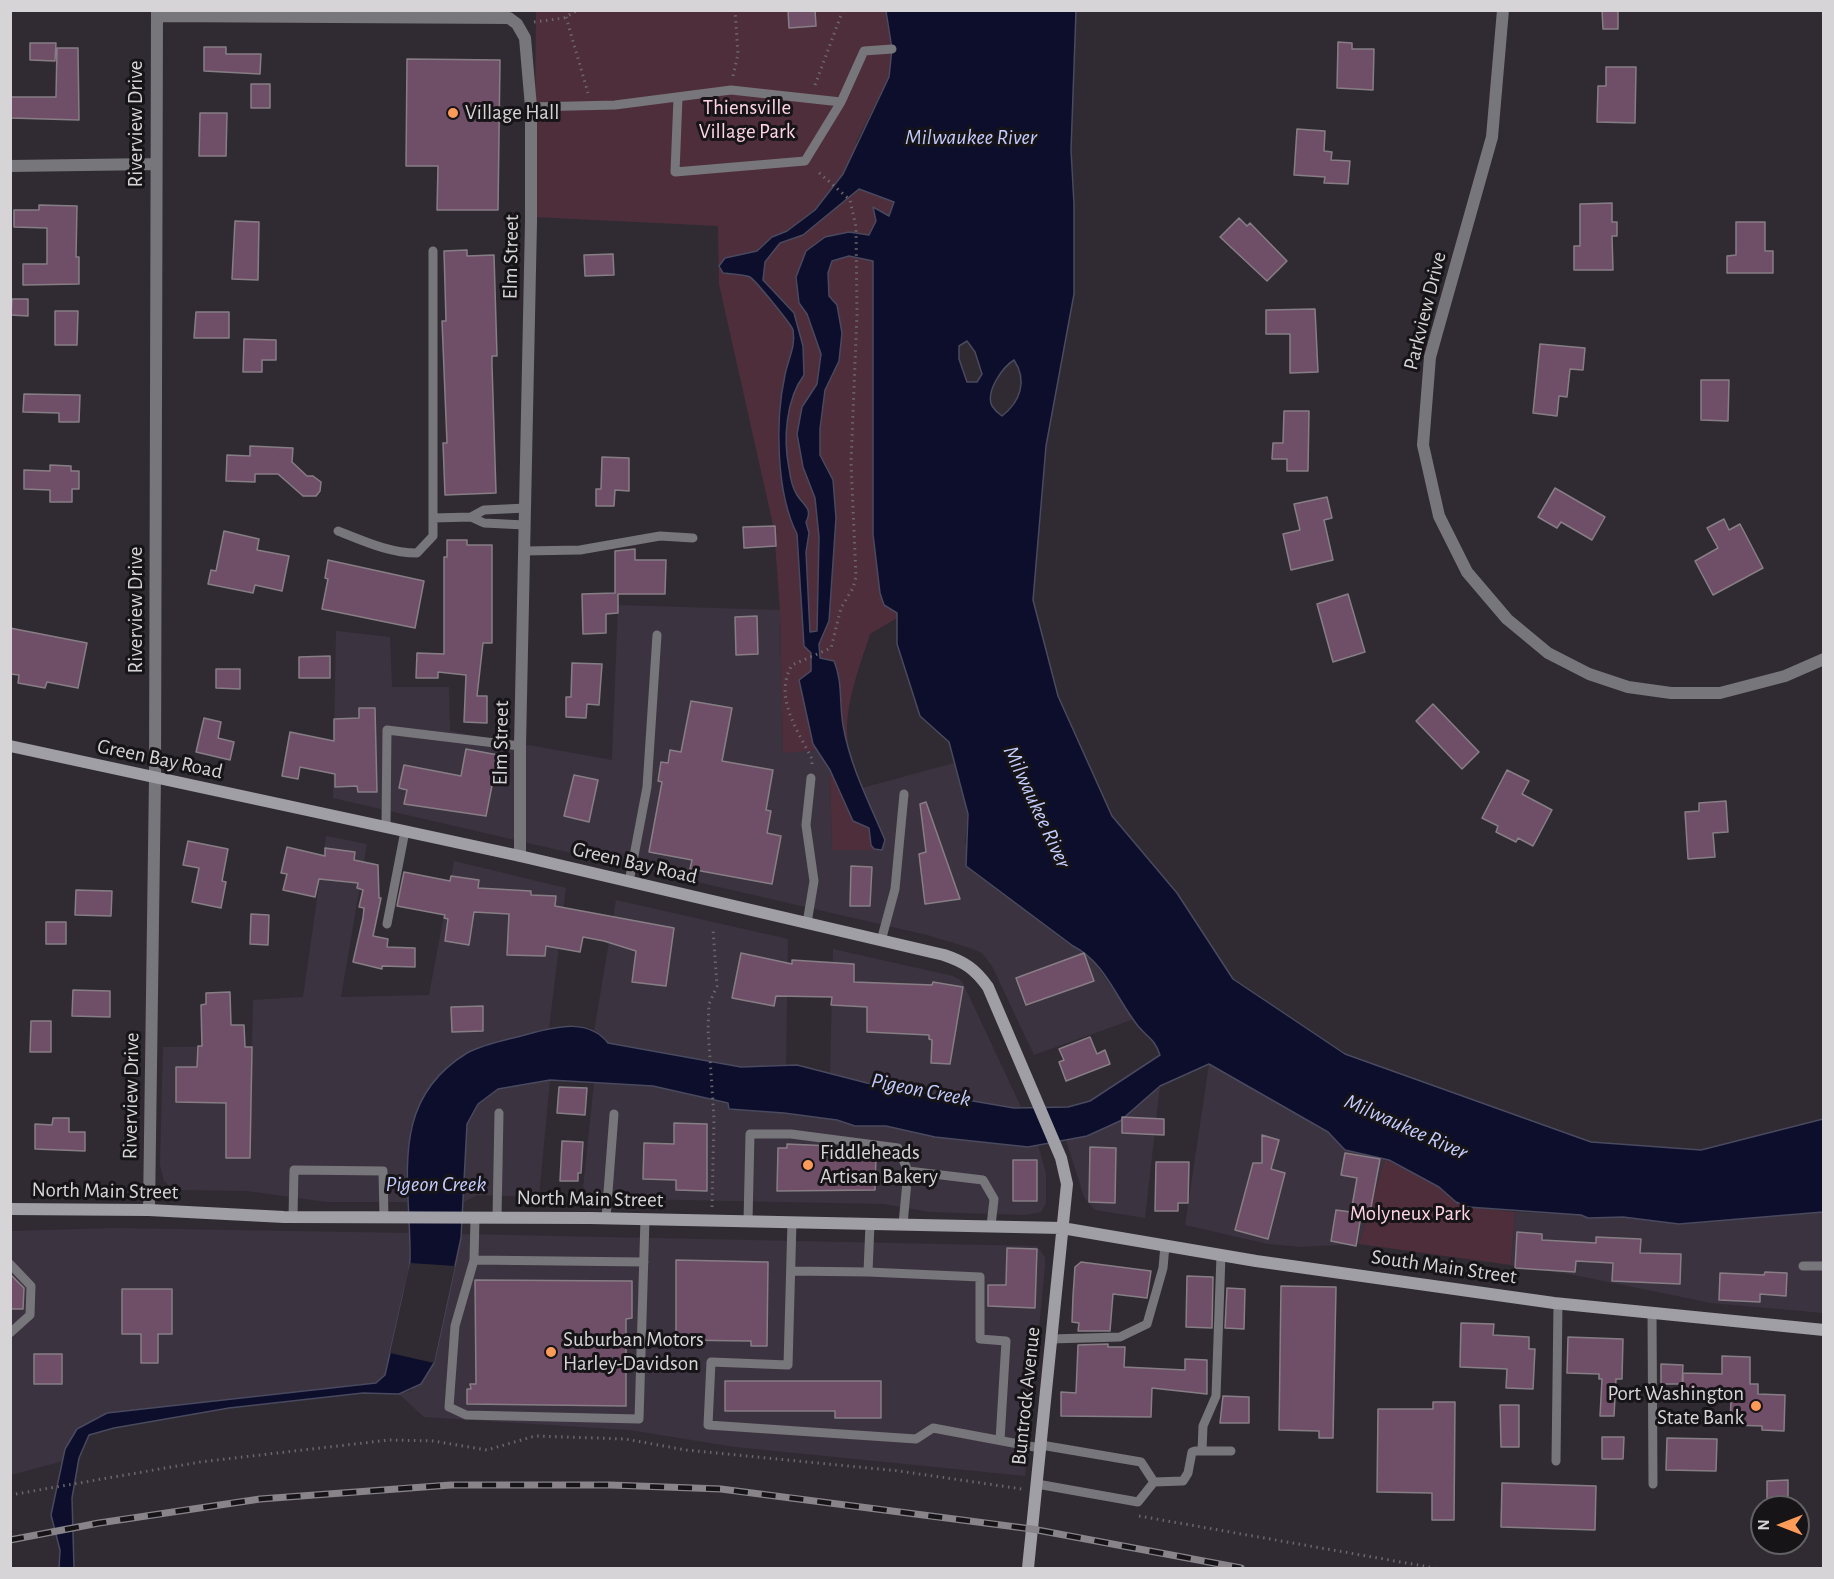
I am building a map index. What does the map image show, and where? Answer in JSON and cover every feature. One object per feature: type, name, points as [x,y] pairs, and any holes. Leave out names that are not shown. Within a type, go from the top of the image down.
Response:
[{"type":"main road","name":"Green Bay Road","points":[[10,746],[520,856],[950,957],[974,969],[988,987],[1055,1144],[1067,1184],[1062,1228]]},
{"type":"main road","name":"North Main Street","points":[[10,1209],[149,1210],[293,1217],[606,1218],[1062,1228]]},
{"type":"main road","name":"South Main Street","points":[[1062,1228],[1221,1255],[1558,1303],[1824,1330]]},
{"type":"main road","name":"Buntrock Avenue","points":[[1028,1569],[1062,1228]]},
{"type":"street","name":"Parkview Drive","points":[[1503,10],[1492,137],[1430,357],[1423,445],[1439,516],[1462,563],[1507,620],[1548,653],[1589,674],[1628,687],[1671,693],[1720,693],[1785,676],[1824,659]]},
{"type":"street","points":[[157,13],[457,14],[512,17]]},
{"type":"street","name":"Riverview Drive","points":[[149,1210],[155,778],[157,13]]},
{"type":"street","name":"Elm Street","points":[[512,17],[525,38],[531,107],[520,856]]},
{"type":"street","points":[[10,166],[155,164]]},
{"type":"lane","points":[[678,98],[675,172],[805,161],[840,102],[864,51],[892,49]]},
{"type":"lane","points":[[531,107],[591,106],[678,98],[730,90],[840,102]]},
{"type":"lane","points":[[338,531],[388,550],[417,553],[433,536],[433,251]]},
{"type":"lane","points":[[433,518],[471,517],[484,510],[526,508]]},
{"type":"lane","points":[[471,517],[484,524],[525,525]]},
{"type":"lane","points":[[525,551],[580,550],[660,536],[693,538]]},
{"type":"lane","points":[[629,882],[646,787],[657,635]]},
{"type":"lane","points":[[386,827],[387,730],[520,746]]},
{"type":"lane","points":[[807,923],[814,881],[806,825],[811,778]]},
{"type":"lane","points":[[881,941],[895,889],[904,794]]},
{"type":"lane","points":[[387,924],[405,831]]},
{"type":"lane","points":[[497,1218],[499,1113]]},
{"type":"lane","points":[[606,1218],[614,1114]]},
{"type":"lane","points":[[748,1221],[750,1134],[791,1134],[898,1148],[908,1171],[903,1224]]},
{"type":"lane","points":[[293,1217],[294,1170],[383,1171],[384,1217]]},
{"type":"lane","points":[[908,1171],[983,1180],[994,1199],[992,1226]]},
{"type":"lane","points":[[475,1218],[474,1260],[456,1326],[449,1407],[466,1415],[639,1419],[645,1219]]},
{"type":"lane","points":[[792,1222],[789,1365],[711,1362],[708,1425],[916,1439],[933,1428],[1141,1462],[1154,1482]]},
{"type":"lane","points":[[868,1272],[870,1224]]},
{"type":"lane","points":[[1051,1339],[1120,1337],[1147,1324],[1163,1268],[1166,1245]]},
{"type":"lane","points":[[1202,1450],[1203,1426],[1216,1396],[1221,1255]]},
{"type":"lane","points":[[474,1260],[644,1262]]},
{"type":"lane","points":[[10,1263],[31,1286],[30,1315],[11,1332]]},
{"type":"lane","points":[[1803,1266],[1824,1266]]},
{"type":"lane","points":[[791,1271],[980,1277],[980,1339],[1006,1341],[1000,1440]]},
{"type":"lane","points":[[1556,1461],[1558,1303]]},
{"type":"lane","points":[[1652,1312],[1653,1484]]},
{"type":"lane","points":[[1037,1484],[1138,1502],[1154,1482],[1182,1481],[1188,1473],[1192,1452],[1231,1451]]},
{"type":"path","points":[[512,17],[566,17],[578,10]]},
{"type":"path","points":[[730,90],[738,54],[735,10]]},
{"type":"path","points":[[814,99],[816,77],[843,10]]},
{"type":"path","points":[[566,17],[591,106]]},
{"type":"path","points":[[805,161],[850,200],[856,227],[857,314],[851,463],[856,577],[838,620],[831,648],[792,665],[788,671],[784,693],[796,729],[812,759],[811,778]]},
{"type":"path","points":[[712,929],[717,986],[709,1004],[708,1029],[714,1118],[712,1221]]},
{"type":"path","points":[[10,1495],[200,1462],[389,1440],[433,1441],[487,1450],[535,1436],[625,1439],[686,1450],[899,1471],[1020,1489]]},
{"type":"path","points":[[1132,1515],[1435,1569]]},
{"type":"shaded area","points":[[618,605],[780,610],[783,752],[817,750],[830,770],[832,850],[885,840],[862,788],[954,763],[968,814],[965,842],[1030,911],[1073,946],[1087,953],[1134,1019],[1034,1055],[992,966],[982,953],[973,949],[927,935],[333,798],[336,631],[390,637],[392,687],[449,687],[450,731],[612,760]]},
{"type":"shaded area","points":[[326,836],[367,844],[341,997],[429,995],[454,861],[566,888],[549,1029],[468,1052],[410,1129],[408,1202],[327,1202],[247,1191],[180,1190],[171,1187],[164,1181],[160,1165],[163,1047],[252,1046],[253,1000],[303,997]]},
{"type":"shaded area","points":[[616,900],[788,939],[786,1065],[741,1067],[608,1043],[601,1035],[594,1032]]},
{"type":"shaded area","points":[[833,949],[953,976],[962,981],[1021,1107],[1000,1108],[830,1075]]},
{"type":"shaded area","points":[[1209,1064],[1328,1132],[1345,1150],[1385,1159],[1359,1244],[1301,1247],[1268,1244],[1185,1225]]},
{"type":"shaded area","points":[[550,1080],[539,1197],[477,1195],[464,1202],[465,1133],[467,1124],[478,1104],[498,1089]]},
{"type":"shaded area","points":[[594,1083],[653,1086],[728,1103],[729,1109],[837,1120],[855,1126],[886,1126],[935,1137],[1028,1147],[1038,1145],[1046,1173],[1046,1203],[1041,1212],[1025,1215],[930,1212],[884,1204],[582,1198]]},
{"type":"shaded area","points":[[1160,1086],[1145,1218],[1095,1210],[1084,1197],[1066,1140],[1087,1136],[1120,1121]]},
{"type":"shaded area","points":[[1515,1212],[1581,1215],[1588,1218],[1623,1217],[1679,1224],[1823,1212],[1823,1313],[1711,1303],[1574,1275],[1511,1265]]},
{"type":"shaded area","points":[[115,1228],[409,1233],[410,1263],[385,1375],[376,1383],[107,1413],[65,1449],[63,1461],[11,1475],[11,1231]]},
{"type":"shaded area","points":[[462,1234],[1037,1246],[1045,1257],[1045,1266],[1025,1476],[735,1447],[629,1430],[424,1417],[399,1394],[411,1391],[434,1363]]},
{"type":"green space","name":"Thiensville Village Park","points":[[536,11],[886,11],[892,49],[889,77],[856,142],[859,189],[894,201],[890,217],[874,422],[873,533],[880,593],[884,605],[897,613],[897,618],[870,634],[852,691],[847,721],[849,750],[855,773],[885,840],[882,850],[832,850],[830,770],[817,750],[783,753],[780,610],[774,529],[719,284],[718,226],[534,217]]},
{"type":"green space","name":"Molyneux Park","points":[[1385,1159],[1439,1187],[1456,1202],[1468,1207],[1515,1212],[1511,1265],[1359,1244]]},
{"type":"water","name":"Milwaukee River","points":[[886,11],[1076,11],[1071,150],[1074,204],[1074,294],[1046,446],[1033,600],[1058,696],[1112,816],[1177,893],[1233,979],[1345,1054],[1591,1142],[1701,1150],[1823,1119],[1823,1212],[1679,1224],[1623,1217],[1588,1218],[1581,1215],[1468,1207],[1456,1202],[1439,1187],[1389,1160],[1345,1150],[1328,1132],[1209,1064],[1160,1086],[1120,1121],[1087,1136],[1028,1147],[935,1137],[886,1126],[855,1126],[837,1120],[784,1113],[729,1109],[728,1103],[653,1086],[550,1080],[498,1089],[478,1104],[467,1124],[461,1238],[434,1363],[421,1384],[399,1394],[363,1393],[229,1408],[114,1428],[89,1435],[79,1458],[72,1498],[74,1568],[59,1568],[60,1550],[51,1515],[65,1449],[77,1429],[107,1413],[376,1383],[385,1375],[409,1268],[407,1172],[414,1119],[424,1095],[442,1073],[467,1053],[490,1044],[542,1030],[583,1027],[600,1035],[608,1043],[741,1067],[797,1065],[867,1083],[1014,1108],[1068,1107],[1090,1101],[1160,1055],[1153,1042],[1130,1016],[1110,982],[1094,962],[966,866],[968,814],[949,742],[920,716],[897,644],[897,613],[884,605],[880,593],[873,534],[873,261],[849,256],[832,261],[828,273],[829,296],[837,305],[842,333],[839,361],[825,390],[820,429],[820,455],[833,480],[836,518],[829,621],[819,644],[820,658],[834,661],[837,669],[846,740],[861,784],[885,840],[882,850],[874,849],[871,845],[869,828],[853,821],[830,770],[813,744],[799,680],[811,671],[811,653],[804,646],[797,534],[785,498],[779,456],[782,393],[793,347],[793,330],[750,277],[723,273],[719,266],[725,258],[757,251],[772,237],[787,231],[815,210],[843,174],[889,77],[892,49]],"holes":[[[859,189],[894,202],[889,216],[873,207],[876,221],[869,235],[849,232],[825,237],[806,251],[796,277],[799,303],[807,314],[821,354],[817,384],[802,407],[797,434],[803,467],[815,498],[819,537],[817,631],[810,632],[806,552],[809,533],[806,522],[809,513],[793,486],[786,445],[790,407],[804,375],[803,346],[794,313],[763,280],[765,262],[780,243],[803,235]],[[967,341],[975,352],[982,374],[977,382],[967,382],[959,359],[959,346]],[[1014,360],[1021,376],[1020,391],[1013,404],[1002,416],[992,406],[991,393],[996,380]]]},
{"type":"pier","points":[[410,1263],[455,1266],[434,1363],[390,1353]]},
{"type":"building","points":[[788,10],[815,10],[816,26],[789,28]]},
{"type":"building","points":[[1602,10],[1618,10],[1618,29],[1603,29]]},
{"type":"building","points":[[1338,42],[1352,43],[1352,49],[1374,49],[1373,90],[1337,88]]},
{"type":"building","points":[[30,43],[56,43],[55,61],[30,60]]},
{"type":"building","points":[[204,47],[226,47],[226,54],[261,54],[260,74],[204,71]]},
{"type":"building","points":[[57,48],[78,48],[79,120],[10,118],[10,97],[56,97]]},
{"type":"building","name":"Village Hall","points":[[407,59],[500,60],[498,210],[437,210],[438,166],[406,166]]},
{"type":"building","points":[[1606,67],[1636,67],[1635,123],[1597,122],[1598,86],[1606,86]]},
{"type":"building","points":[[251,84],[270,84],[270,108],[251,108]]},
{"type":"building","points":[[200,113],[227,113],[226,156],[199,156]]},
{"type":"building","points":[[1297,129],[1325,131],[1324,151],[1332,152],[1331,160],[1350,161],[1348,184],[1324,183],[1325,177],[1294,175]]},
{"type":"building","points":[[1612,203],[1612,222],[1617,222],[1617,236],[1612,236],[1613,270],[1574,270],[1574,246],[1580,246],[1580,204]]},
{"type":"building","points":[[39,205],[77,206],[76,257],[79,257],[79,284],[23,285],[23,264],[47,264],[47,228],[14,227],[14,210],[39,210]]},
{"type":"building","points":[[1239,218],[1247,226],[1250,223],[1287,261],[1267,281],[1220,237]]},
{"type":"building","points":[[235,221],[259,222],[258,280],[232,279]]},
{"type":"building","points":[[1736,222],[1765,222],[1765,251],[1773,251],[1773,273],[1727,273],[1727,256],[1736,255]]},
{"type":"building","points":[[467,250],[467,256],[494,255],[497,356],[492,356],[492,365],[496,493],[445,495],[443,443],[447,443],[442,321],[446,321],[444,251]]},
{"type":"building","points":[[613,254],[614,275],[585,276],[584,255]]},
{"type":"building","points":[[12,299],[28,299],[28,316],[11,315]]},
{"type":"building","points":[[1315,309],[1318,372],[1290,373],[1290,334],[1266,334],[1266,310]]},
{"type":"building","points":[[55,311],[78,311],[77,345],[55,345]]},
{"type":"building","points":[[196,312],[229,312],[229,338],[194,338]]},
{"type":"building","points":[[244,339],[276,340],[276,360],[262,360],[262,372],[243,372]]},
{"type":"building","points":[[1540,344],[1585,348],[1583,370],[1570,369],[1567,397],[1559,396],[1557,416],[1533,413]]},
{"type":"building","points":[[1701,380],[1729,380],[1728,421],[1701,420]]},
{"type":"building","points":[[24,394],[80,395],[79,422],[59,422],[59,413],[23,412]]},
{"type":"building","points":[[1284,411],[1309,411],[1308,471],[1287,471],[1287,459],[1272,459],[1273,443],[1283,443]]},
{"type":"building","points":[[250,446],[293,448],[292,462],[307,476],[313,476],[321,482],[320,491],[316,496],[303,496],[278,474],[255,474],[255,482],[226,481],[227,455],[250,456]]},
{"type":"building","points":[[602,457],[629,458],[629,491],[615,490],[614,506],[596,506],[596,489],[601,489]]},
{"type":"building","points":[[50,465],[71,466],[71,471],[79,471],[79,489],[72,489],[72,502],[50,502],[50,490],[24,489],[24,470],[50,471]]},
{"type":"building","points":[[1555,488],[1605,517],[1592,540],[1561,522],[1557,528],[1538,517]]},
{"type":"building","points":[[1327,497],[1332,518],[1324,520],[1333,560],[1291,570],[1283,534],[1300,530],[1294,504]]},
{"type":"building","points":[[1724,519],[1729,530],[1740,524],[1763,568],[1713,595],[1695,561],[1718,548],[1707,528]]},
{"type":"building","points":[[775,526],[776,546],[744,548],[743,527]]},
{"type":"building","points":[[224,531],[259,539],[257,550],[289,556],[282,591],[255,585],[253,593],[208,584],[211,570],[216,571]]},
{"type":"building","points":[[447,540],[467,540],[467,545],[492,545],[492,643],[483,643],[477,696],[487,696],[487,723],[464,722],[466,675],[438,672],[438,678],[416,678],[417,653],[444,654],[444,557],[447,557]]},
{"type":"building","points":[[635,549],[635,560],[666,560],[665,594],[618,594],[618,613],[606,614],[606,633],[583,634],[582,594],[615,593],[615,551]]},
{"type":"building","points":[[328,560],[424,581],[415,628],[322,609],[328,579],[325,578]]},
{"type":"building","points":[[1348,594],[1365,652],[1333,662],[1317,604]]},
{"type":"building","points":[[757,616],[758,654],[736,655],[735,617]]},
{"type":"building","points":[[10,628],[87,643],[78,688],[47,682],[45,688],[18,683],[19,675],[10,674]]},
{"type":"building","points":[[330,656],[330,678],[299,678],[299,657]]},
{"type":"building","points":[[572,663],[602,664],[599,705],[587,704],[586,718],[566,717],[566,697],[571,697]]},
{"type":"building","points":[[216,669],[240,669],[240,689],[216,688]]},
{"type":"building","points":[[691,701],[732,708],[722,761],[773,770],[766,810],[771,811],[767,833],[781,836],[772,884],[690,869],[692,860],[649,852],[662,782],[658,781],[661,762],[668,763],[670,750],[681,752]]},
{"type":"building","points":[[1433,704],[1479,752],[1462,769],[1416,721]]},
{"type":"building","points":[[359,708],[375,708],[377,792],[358,792],[357,786],[335,787],[335,774],[300,767],[298,779],[282,776],[290,732],[334,741],[334,719],[359,718]]},
{"type":"building","points":[[204,718],[221,722],[218,738],[234,742],[230,760],[196,752]]},
{"type":"building","points":[[466,749],[498,755],[486,816],[404,804],[407,790],[399,788],[404,765],[461,776]]},
{"type":"building","points":[[1507,770],[1529,781],[1522,794],[1552,810],[1533,846],[1518,838],[1516,842],[1496,832],[1498,826],[1482,818]]},
{"type":"building","points":[[574,775],[598,780],[589,822],[564,816]]},
{"type":"building","points":[[1726,801],[1728,832],[1713,833],[1715,857],[1688,859],[1685,812],[1699,811],[1699,803]]},
{"type":"building","points":[[926,802],[960,899],[925,904],[919,854],[926,852],[920,804]]},
{"type":"building","points":[[188,841],[228,849],[222,881],[226,882],[221,908],[192,902],[199,868],[183,865]]},
{"type":"building","points":[[287,847],[325,856],[325,848],[355,852],[354,860],[378,865],[379,898],[381,898],[373,936],[388,939],[387,947],[415,948],[415,967],[382,966],[382,969],[353,962],[363,918],[364,908],[359,907],[363,890],[357,888],[358,883],[319,879],[315,897],[283,890],[287,874],[281,873]]},
{"type":"building","points":[[851,866],[872,867],[870,906],[850,906]]},
{"type":"building","points":[[404,872],[450,881],[451,876],[479,880],[478,888],[531,891],[531,895],[556,896],[555,906],[674,928],[666,986],[632,982],[636,951],[604,941],[583,937],[580,952],[546,946],[545,956],[507,955],[509,914],[474,912],[469,945],[445,941],[448,919],[444,918],[445,915],[397,906]]},
{"type":"building","points":[[76,890],[112,891],[111,916],[75,915]]},
{"type":"building","points":[[251,914],[269,915],[268,945],[250,944]]},
{"type":"building","points":[[46,922],[66,922],[66,944],[46,944]]},
{"type":"building","points":[[741,953],[792,964],[792,960],[854,964],[854,982],[932,985],[933,982],[963,987],[950,1064],[931,1063],[932,1040],[929,1039],[929,1035],[867,1032],[867,1007],[831,1005],[832,997],[776,996],[774,1006],[732,998]]},
{"type":"building","points":[[1084,953],[1094,981],[1026,1005],[1016,978]]},
{"type":"building","points":[[73,990],[110,991],[110,1017],[72,1016]]},
{"type":"building","points":[[230,992],[231,1025],[244,1025],[245,1047],[252,1047],[250,1158],[226,1158],[226,1103],[176,1102],[176,1067],[197,1067],[198,1046],[202,1046],[201,1005],[206,1004],[206,993]]},
{"type":"building","points":[[483,1006],[483,1031],[452,1032],[451,1007]]},
{"type":"building","points":[[31,1021],[51,1021],[51,1052],[30,1052]]},
{"type":"building","points":[[1090,1037],[1097,1054],[1105,1050],[1110,1064],[1066,1081],[1059,1062],[1064,1060],[1059,1049]]},
{"type":"building","points":[[559,1087],[587,1088],[585,1115],[557,1113]]},
{"type":"building","points":[[1122,1117],[1164,1119],[1164,1135],[1122,1133]]},
{"type":"building","points":[[53,1118],[69,1118],[69,1132],[85,1132],[85,1151],[35,1149],[35,1124],[52,1125]]},
{"type":"building","points":[[674,1123],[707,1124],[707,1191],[676,1190],[676,1180],[643,1179],[644,1143],[674,1144]]},
{"type":"building","points":[[1262,1135],[1279,1140],[1271,1169],[1285,1173],[1268,1239],[1235,1230],[1253,1163],[1262,1163]]},
{"type":"building","points":[[562,1141],[583,1142],[581,1173],[578,1173],[578,1181],[560,1181]]},
{"type":"building","points":[[787,1144],[831,1146],[831,1153],[876,1154],[875,1190],[777,1191],[778,1148],[787,1148]]},
{"type":"building","points":[[1090,1147],[1116,1148],[1115,1203],[1089,1202]]},
{"type":"building","points":[[1345,1153],[1380,1159],[1369,1218],[1361,1216],[1356,1246],[1331,1241],[1336,1210],[1351,1212],[1357,1178],[1341,1175]]},
{"type":"building","points":[[1013,1160],[1037,1160],[1037,1201],[1013,1201]]},
{"type":"building","points":[[1156,1162],[1189,1162],[1188,1203],[1178,1203],[1178,1211],[1155,1211]]},
{"type":"building","points":[[1517,1232],[1542,1234],[1542,1240],[1596,1243],[1596,1237],[1641,1239],[1640,1253],[1681,1254],[1680,1284],[1612,1281],[1613,1263],[1576,1261],[1575,1272],[1515,1268]]},
{"type":"building","points":[[1007,1248],[1037,1249],[1035,1308],[988,1306],[988,1285],[1006,1285]]},
{"type":"building","points":[[676,1260],[768,1262],[767,1346],[751,1346],[751,1341],[676,1340]]},
{"type":"building","points":[[1081,1262],[1151,1271],[1147,1298],[1113,1294],[1110,1331],[1078,1331],[1079,1323],[1072,1322],[1073,1296],[1075,1267]]},
{"type":"building","points":[[1765,1272],[1787,1273],[1786,1296],[1760,1294],[1760,1302],[1719,1300],[1720,1273],[1764,1275]]},
{"type":"building","points":[[10,1274],[24,1288],[23,1309],[10,1309]]},
{"type":"building","points":[[1187,1276],[1213,1277],[1212,1328],[1186,1327]]},
{"type":"building","name":"Suburban Motors Harley-Davidson","points":[[475,1280],[632,1281],[632,1318],[626,1319],[626,1406],[467,1404],[467,1389],[471,1389],[470,1384],[476,1384]]},
{"type":"building","points":[[1281,1286],[1336,1287],[1333,1438],[1319,1438],[1319,1431],[1279,1430]]},
{"type":"building","points":[[1227,1288],[1245,1289],[1244,1329],[1225,1328]]},
{"type":"building","points":[[122,1289],[172,1289],[172,1334],[158,1334],[158,1363],[141,1363],[141,1334],[122,1334]]},
{"type":"building","points":[[1461,1323],[1494,1324],[1493,1335],[1529,1337],[1529,1349],[1535,1349],[1533,1389],[1506,1388],[1507,1369],[1460,1367]]},
{"type":"building","points":[[1568,1337],[1623,1339],[1622,1379],[1616,1379],[1614,1416],[1600,1416],[1602,1379],[1599,1379],[1599,1374],[1567,1373]]},
{"type":"building","points":[[1108,1344],[1108,1347],[1125,1347],[1124,1367],[1185,1370],[1185,1359],[1207,1360],[1207,1394],[1152,1388],[1151,1417],[1061,1416],[1061,1392],[1076,1393],[1078,1345]]},
{"type":"building","points":[[34,1354],[62,1354],[62,1384],[34,1384]]},
{"type":"building","points":[[1722,1356],[1750,1357],[1750,1384],[1758,1384],[1758,1394],[1785,1395],[1784,1431],[1762,1430],[1762,1426],[1730,1425],[1731,1399],[1683,1398],[1683,1373],[1722,1374]]},
{"type":"building","points":[[1661,1364],[1683,1365],[1682,1384],[1661,1384]]},
{"type":"building","points":[[725,1381],[881,1381],[881,1418],[835,1418],[835,1411],[725,1411]]},
{"type":"building","points":[[1223,1396],[1249,1397],[1249,1423],[1220,1423]]},
{"type":"building","points":[[1433,1402],[1455,1402],[1454,1520],[1432,1520],[1432,1493],[1377,1492],[1378,1409],[1433,1409]]},
{"type":"building","points":[[1500,1405],[1519,1405],[1519,1447],[1501,1447]]},
{"type":"building","points":[[1602,1437],[1624,1437],[1623,1459],[1602,1459]]},
{"type":"building","points":[[1667,1438],[1717,1439],[1716,1471],[1666,1470]]},
{"type":"building","points":[[1788,1480],[1788,1495],[1767,1495],[1767,1481]]},
{"type":"building","points":[[1502,1483],[1596,1486],[1595,1530],[1501,1527]]},
{"type":"railway","points":[[10,1540],[99,1523],[260,1499],[451,1485],[610,1485],[721,1489],[1032,1529],[1241,1568]]},
{"type":"place","name":"Village Hall","points":[[453,113]]},
{"type":"place","name":"Fiddleheads Artisan Bakery","points":[[808,1165]]},
{"type":"place","name":"Suburban Motors Harley-Davidson","points":[[551,1352]]},
{"type":"place","name":"Port Washington State Bank","points":[[1756,1406]]},
{"type":"water label","name":"Pigeon Creek","points":[[921,1090]]},
{"type":"water label","name":"Pigeon Creek","points":[[436,1184]]}]
